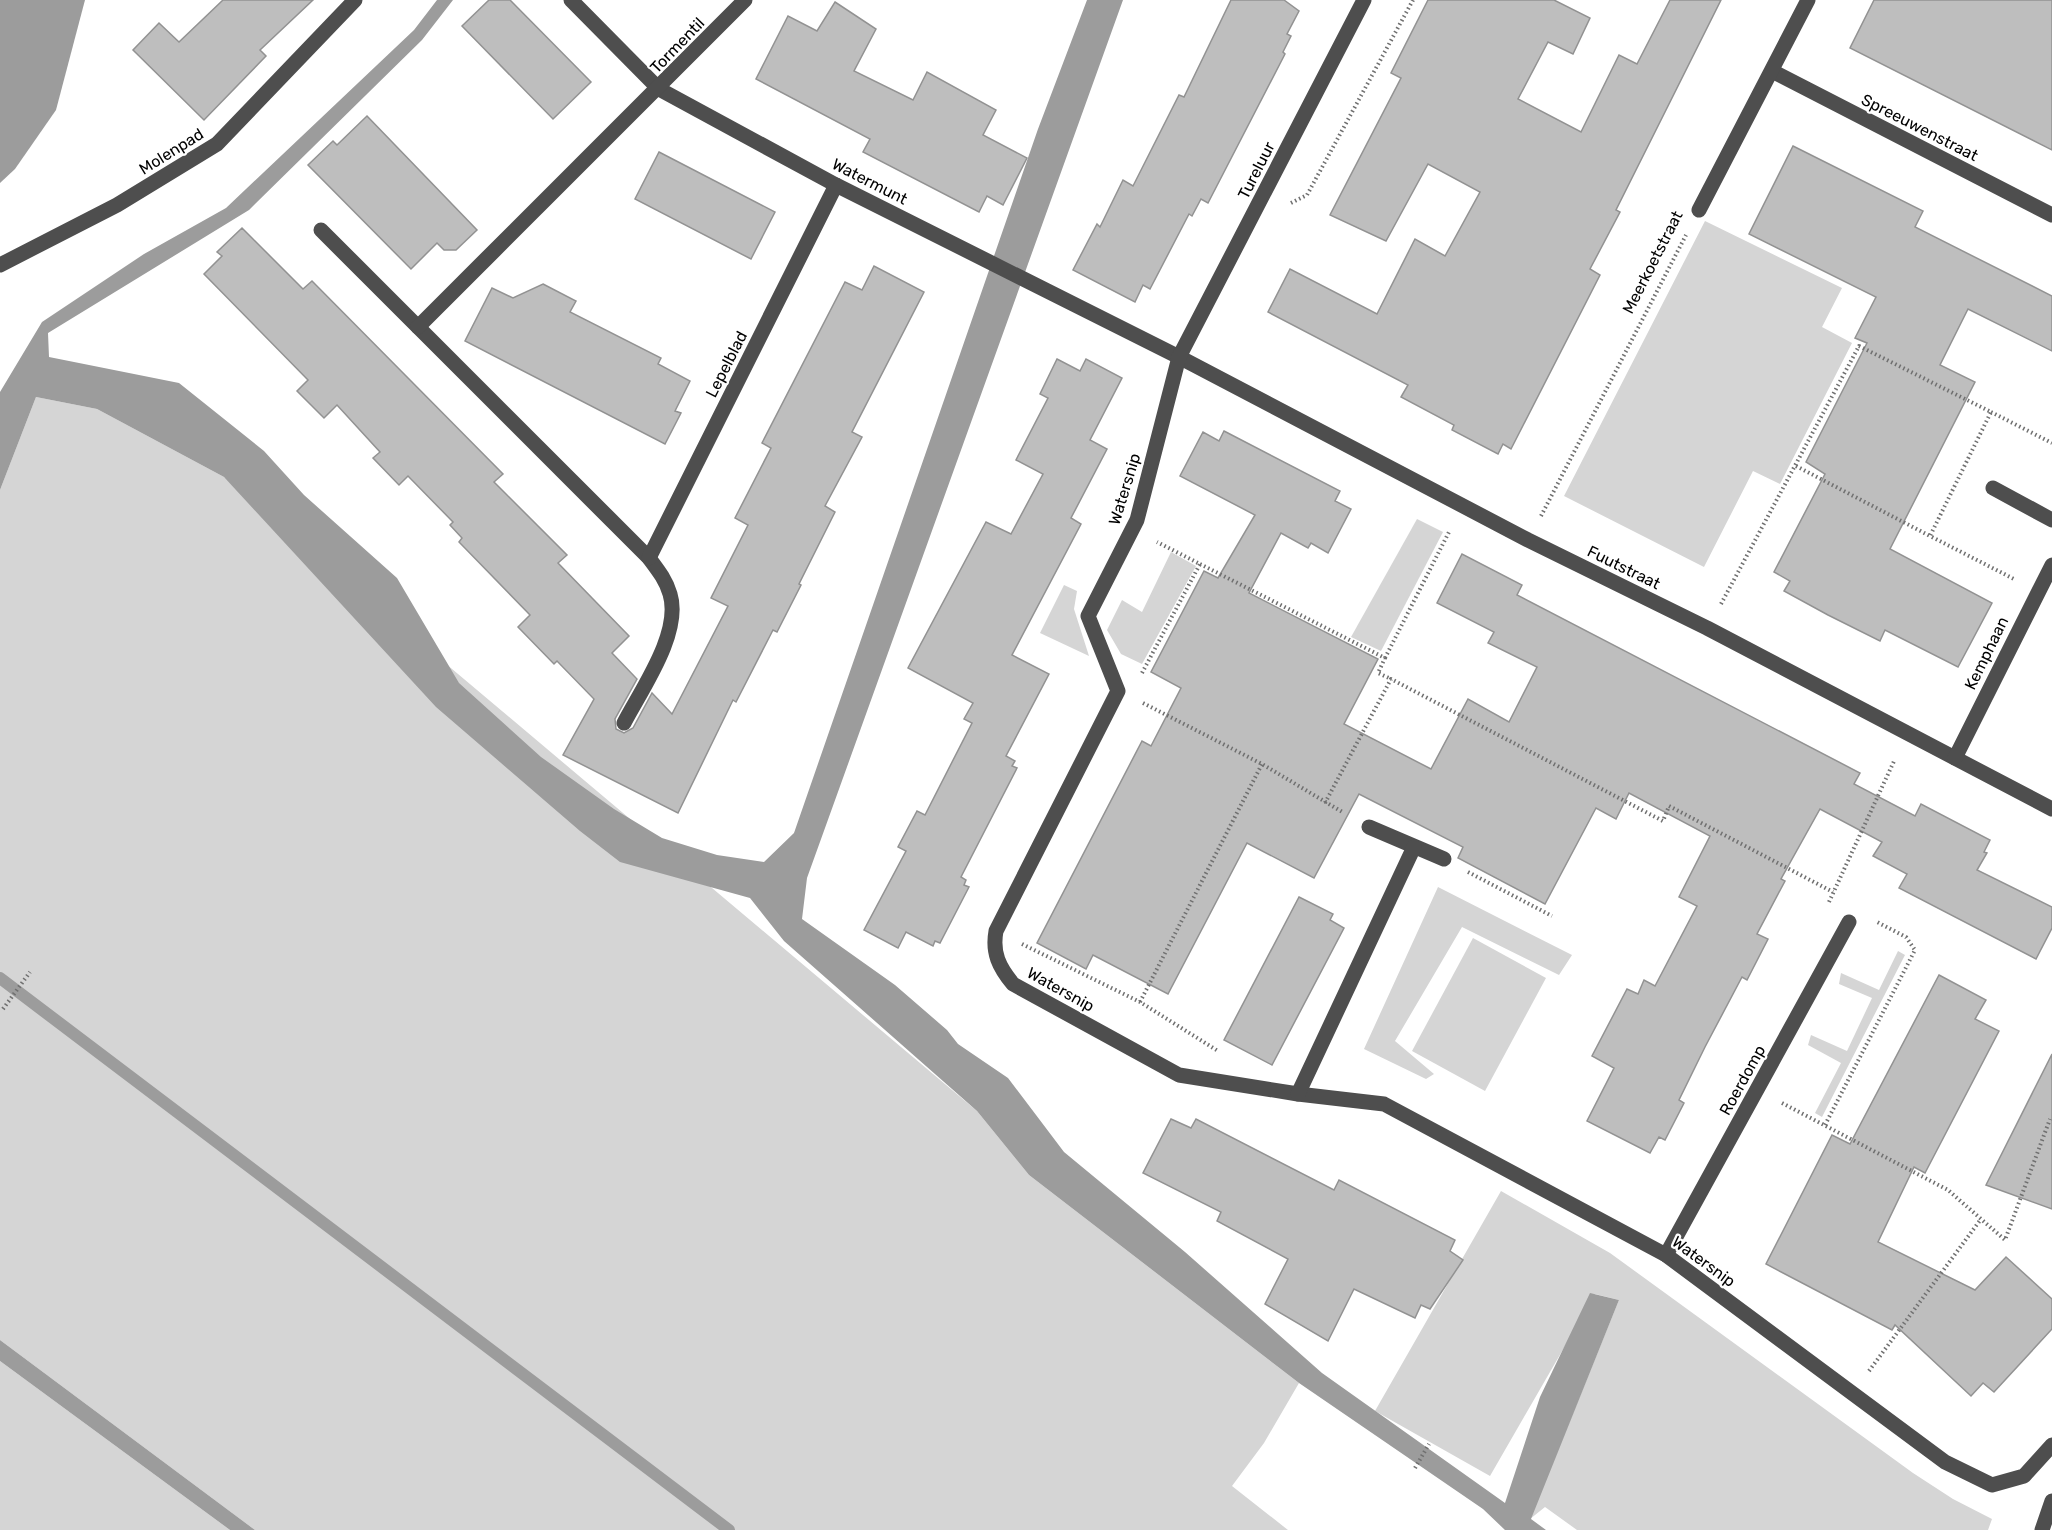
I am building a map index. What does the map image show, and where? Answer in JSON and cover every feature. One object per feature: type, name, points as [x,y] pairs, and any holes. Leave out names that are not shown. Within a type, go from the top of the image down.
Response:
[{"type":"street","name":"Molenpad","points":[[0,265],[117,206],[217,144],[355,0]]},
{"type":"street","name":"Watermunt","points":[[571,0],[659,89],[836,185],[1179,357]]},
{"type":"street","name":"Tormentil","points":[[659,89],[745,0]]},
{"type":"street","name":"Tureluur","points":[[1179,357],[1364,0]]},
{"type":"street","name":"Meerkoetstraat","points":[[1699,210],[1808,0]]},
{"type":"street","name":"Spreeuwenstraat","points":[[1772,71],[2052,215]]},
{"type":"street","points":[[418,327],[659,89]]},
{"type":"street","name":"Lepelblad","points":[[649,558],[836,185]]},
{"type":"street","points":[[321,230],[649,558],[663,576],[671,597],[671,626],[657,661],[624,723]]},
{"type":"street","name":"Fuutstraat","points":[[1179,357],[1462,506],[1707,628],[2052,809]]},
{"type":"street","name":"Watersnip","points":[[1124,693],[1088,616],[1137,520],[1179,357]]},
{"type":"street","points":[[1993,488],[2052,520]]},
{"type":"street","name":"Kemphaan","points":[[1955,758],[2036,591],[2052,565]]},
{"type":"street","points":[[996,931],[1124,693]]},
{"type":"street","points":[[1369,826],[1444,860]]},
{"type":"street","points":[[1298,1094],[1414,848]]},
{"type":"street","name":"Roerdomp","points":[[1666,1255],[1850,922]]},
{"type":"street","name":"Watersnip","points":[[996,931],[993,945],[996,956],[1002,971],[1013,984],[1179,1075],[1298,1094],[1384,1104],[1666,1255],[1945,1462],[1992,1485],[2024,1476],[2052,1445]]},
{"type":"street","points":[[2042,1530],[2052,1501]]},
{"type":"path","points":[[1247,226],[1307,195],[1413,0]]},
{"type":"path","name":"Meerkoetstraat","points":[[1528,540],[1699,210]]},
{"type":"path","points":[[1707,628],[1859,346],[2052,443]]},
{"type":"path","points":[[1930,536],[1992,412]]},
{"type":"path","points":[[1796,466],[2036,591]]},
{"type":"path","points":[[1462,506],[1378,673],[1663,821],[1669,806],[1833,892]]},
{"type":"path","points":[[1132,529],[1385,658]]},
{"type":"path","points":[[1200,564],[1124,693],[1262,764],[1325,803],[1369,826]]},
{"type":"path","points":[[1325,803],[1391,679]]},
{"type":"path","points":[[1140,1002],[1262,764]]},
{"type":"path","points":[[1444,860],[1552,916]]},
{"type":"path","points":[[996,931],[1140,1002],[1221,1053]]},
{"type":"path","points":[[3,1010],[30,972]]},
{"type":"path","points":[[1757,1090],[1948,1190],[2005,1240],[2050,1119]]},
{"type":"path","points":[[1853,1393],[1981,1219]]},
{"type":"path","points":[[1415,1468],[1429,1444]]},
{"type":"shaded area","points":[[0,0],[85,0],[56,110],[15,169],[0,183]]},
{"type":"shaded area","points":[[437,0],[453,0],[422,40],[249,210],[48,333],[49,357],[179,383],[264,451],[304,495],[397,578],[459,683],[541,757],[614,809],[662,838],[717,855],[764,862],[794,833],[1038,129],[1087,0],[1123,0],[807,878],[802,919],[895,985],[947,1030],[958,1044],[1008,1078],[1064,1152],[1185,1252],[1322,1373],[1505,1503],[1540,1397],[1590,1293],[1619,1300],[1531,1519],[1546,1530],[1505,1530],[1483,1509],[1299,1383],[1029,1175],[977,1111],[784,941],[750,898],[620,862],[580,831],[436,707],[224,477],[97,409],[36,397],[0,490],[0,392],[42,322],[144,254],[226,208],[414,30]]},
{"type":"shaded area","points":[[1705,221],[1842,288],[1822,327],[1852,343],[1780,484],[1753,471],[1704,567],[1564,496]]},
{"type":"shaded area","points":[[36,397],[97,409],[224,477],[977,1111],[1029,1175],[1299,1383],[1264,1443],[1232,1486],[1288,1530],[255,1530],[0,1340],[0,490]]},
{"type":"shaded area","points":[[1417,519],[1443,532],[1381,651],[1351,637]]},
{"type":"shaded area","points":[[1171,552],[1196,566],[1142,664],[1121,654],[1107,630],[1122,600],[1142,612]]},
{"type":"shaded area","points":[[1064,585],[1077,591],[1074,609],[1089,656],[1040,633]]},
{"type":"shaded area","points":[[1438,887],[1572,955],[1559,975],[1462,927],[1395,1041],[1434,1074],[1426,1079],[1364,1049]]},
{"type":"shaded area","points":[[1473,938],[1546,978],[1485,1091],[1412,1051]]},
{"type":"shaded area","points":[[1898,951],[1905,955],[1822,1117],[1815,1113],[1841,1063],[1808,1045],[1811,1035],[1847,1051],[1872,998],[1839,984],[1841,973],[1879,990]]},
{"type":"shaded area","points":[[1501,1191],[1610,1253],[1913,1473],[1953,1499],[1992,1519],[1988,1530],[1577,1530],[1545,1507],[1530,1519],[1619,1300],[1595,1294],[1490,1476],[1375,1411]]},
{"type":"shaded area","points":[[0,1340],[255,1530],[230,1530],[0,1361]]},
{"type":"shaded area","points":[[0,1361],[230,1530],[0,1530]]},
{"type":"building","points":[[223,0],[313,0],[260,50],[266,56],[204,120],[133,50],[159,23],[179,42]]},
{"type":"building","points":[[489,0],[510,0],[591,82],[553,119],[462,26]]},
{"type":"building","points":[[1231,0],[1284,0],[1299,11],[1287,34],[1291,36],[1283,52],[1285,54],[1208,203],[1201,199],[1192,216],[1189,214],[1150,289],[1143,285],[1135,302],[1073,270],[1097,224],[1100,227],[1123,180],[1133,186],[1179,95],[1184,97]]},
{"type":"building","points":[[1428,0],[1554,0],[1590,18],[1573,54],[1548,42],[1518,99],[1581,132],[1619,55],[1637,64],[1670,0],[1721,0],[1616,210],[1620,212],[1590,269],[1600,275],[1511,449],[1503,444],[1498,454],[1452,430],[1454,425],[1401,397],[1408,385],[1268,312],[1290,269],[1377,314],[1415,239],[1445,256],[1480,192],[1428,164],[1386,241],[1330,215],[1401,78],[1391,73]]},
{"type":"building","points":[[1874,0],[2052,0],[2052,150],[1850,48]]},
{"type":"building","points":[[835,2],[876,29],[854,71],[913,100],[927,72],[996,110],[983,135],[1027,158],[1003,205],[987,196],[979,212],[863,152],[870,139],[756,79],[788,16],[817,31]]},
{"type":"building","points":[[367,116],[477,230],[456,250],[444,250],[437,243],[411,269],[308,165],[333,141],[337,145]]},
{"type":"building","points":[[1793,146],[1923,211],[1915,227],[2052,296],[2052,351],[1968,309],[1940,365],[1975,382],[1890,549],[1992,603],[1958,667],[1885,630],[1880,641],[1828,615],[1784,591],[1790,581],[1774,572],[1825,474],[1806,462],[1867,343],[1855,338],[1876,297],[1749,234]]},
{"type":"building","points":[[659,152],[775,212],[751,259],[635,199]]},
{"type":"building","points":[[242,228],[303,289],[312,281],[503,474],[494,482],[567,555],[558,563],[629,636],[612,653],[637,679],[615,719],[616,729],[624,733],[633,728],[652,693],[672,714],[728,606],[711,598],[748,525],[735,518],[771,448],[762,443],[845,282],[862,290],[874,266],[924,292],[852,432],[862,437],[825,506],[835,512],[799,584],[801,585],[777,632],[773,630],[736,702],[733,700],[678,813],[563,755],[594,699],[557,661],[554,664],[518,627],[530,615],[459,542],[462,538],[450,525],[453,522],[408,476],[399,485],[373,458],[380,452],[337,405],[324,418],[297,391],[308,380],[204,274],[222,256],[217,252]]},
{"type":"building","points":[[543,284],[576,301],[570,312],[661,358],[658,364],[690,381],[675,411],[681,413],[665,444],[465,341],[492,288],[513,298]]},
{"type":"building","points":[[1057,359],[1080,371],[1086,359],[1122,378],[1090,440],[1107,449],[1071,518],[1081,524],[1012,655],[1049,674],[1006,756],[1015,761],[1012,766],[1017,768],[961,877],[966,880],[964,885],[969,887],[940,943],[935,941],[933,946],[906,932],[898,948],[864,930],[906,851],[898,847],[917,811],[925,815],[972,723],[964,719],[973,703],[908,668],[986,522],[1011,534],[1043,474],[1016,460],[1048,398],[1040,394]]},
{"type":"building","points":[[1224,431],[1340,491],[1335,501],[1351,509],[1328,553],[1311,543],[1308,548],[1281,533],[1249,593],[1378,659],[1344,724],[1431,769],[1468,699],[1509,722],[1537,667],[1488,643],[1494,632],[1437,603],[1462,554],[1522,585],[1517,595],[1860,773],[1854,784],[1915,816],[1921,804],[1990,840],[1984,852],[1987,853],[1977,870],[2052,907],[2052,928],[2036,959],[1899,888],[1907,874],[1873,856],[1882,842],[1820,809],[1781,879],[1785,881],[1757,934],[1768,939],[1747,980],[1742,977],[1705,1047],[1679,1100],[1684,1103],[1665,1140],[1659,1137],[1650,1153],[1587,1121],[1614,1068],[1592,1056],[1627,989],[1638,994],[1644,980],[1655,986],[1697,906],[1679,897],[1710,836],[1629,793],[1616,819],[1596,808],[1545,904],[1458,858],[1463,847],[1359,794],[1314,878],[1247,843],[1168,994],[1093,955],[1086,969],[1037,943],[1142,741],[1151,746],[1181,688],[1151,672],[1204,571],[1218,578],[1255,515],[1180,476],[1203,432],[1219,441]]},
{"type":"building","points":[[1299,897],[1333,914],[1330,920],[1344,928],[1272,1065],[1224,1040]]},
{"type":"building","points":[[1939,975],[1986,1000],[1975,1019],[1999,1031],[1925,1173],[1914,1167],[1878,1242],[1975,1290],[2006,1257],[2052,1299],[2052,1329],[1994,1392],[1983,1383],[1971,1396],[1895,1325],[1892,1330],[1766,1264],[1832,1135],[1850,1144]]},
{"type":"building","points":[[2052,1054],[2052,1209],[1986,1185]]},
{"type":"building","points":[[1171,1119],[1191,1128],[1196,1119],[1334,1190],[1339,1180],[1455,1240],[1450,1251],[1463,1260],[1430,1309],[1421,1305],[1415,1318],[1354,1289],[1328,1341],[1265,1304],[1288,1259],[1217,1221],[1221,1212],[1143,1173]]},
{"type":"waterway","points":[[0,978],[729,1530]]}]
